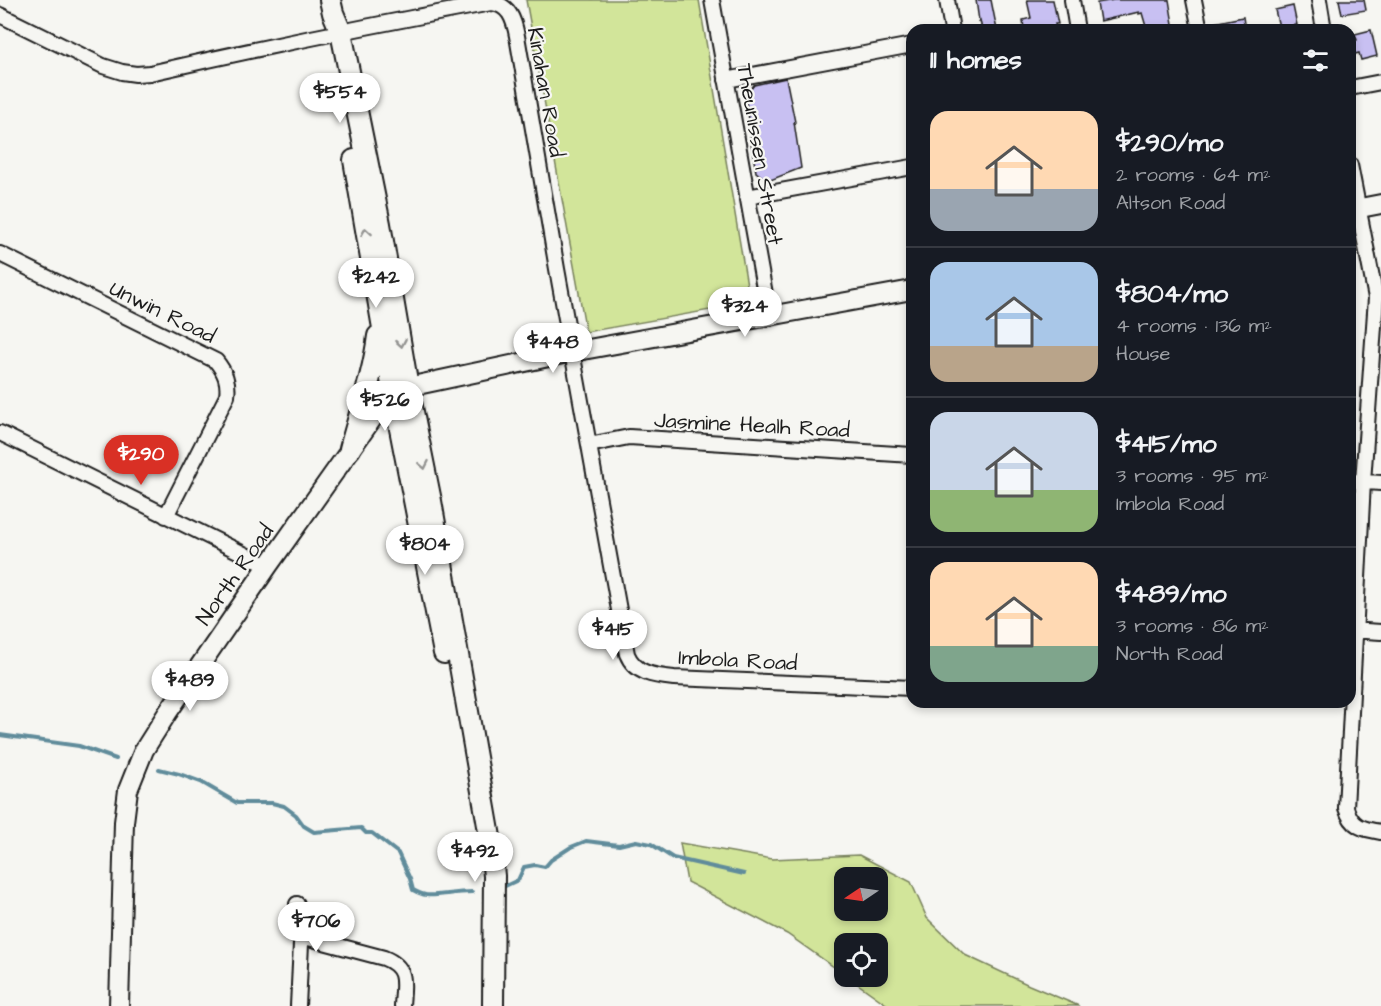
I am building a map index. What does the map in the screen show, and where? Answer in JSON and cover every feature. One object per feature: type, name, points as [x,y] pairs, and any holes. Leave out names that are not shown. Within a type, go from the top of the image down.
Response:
[{"type":"main road","points":[[332,6],[349,135],[378,306],[388,357],[400,390]]},
{"type":"main road","points":[[335,33],[380,224],[400,390],[439,594],[490,837],[494,876],[493,1006]]},
{"type":"main road","points":[[350,449],[374,364],[379,324],[378,306]]},
{"type":"main road","points":[[439,594],[482,850],[484,898],[481,1006]]},
{"type":"street","name":"Theunissen Street","points":[[712,0],[769,316]]},
{"type":"street","points":[[947,0],[951,24]]},
{"type":"street","points":[[1072,0],[1076,24]]},
{"type":"street","points":[[1194,0],[1199,24]]},
{"type":"street","points":[[1319,0],[1323,24]]},
{"type":"street","name":"Kinahan Road","points":[[335,33],[491,3],[502,5],[511,14],[517,36],[572,352]]},
{"type":"street","points":[[0,15],[103,66],[136,74],[150,73],[335,33]]},
{"type":"street","points":[[726,80],[906,46]]},
{"type":"street","points":[[1356,87],[1381,82]]},
{"type":"street","points":[[747,197],[906,168]]},
{"type":"street","points":[[1356,209],[1381,204]]},
{"type":"street","points":[[1356,217],[1376,298],[1357,481],[1356,511]]},
{"type":"street","name":"Unwin Road","points":[[0,254],[216,361],[222,368],[228,388],[227,396],[166,516]]},
{"type":"street","points":[[400,390],[572,352],[906,291]]},
{"type":"street","name":"Imbola Road","points":[[572,352],[627,654],[631,661],[651,675],[674,678],[906,688]]},
{"type":"street","name":"North Road","points":[[119,1006],[124,822],[128,790],[144,750],[350,449],[382,405],[400,390]]},
{"type":"street","points":[[0,433],[268,566]]},
{"type":"street","name":"Jasmine Healh Road","points":[[589,445],[629,437],[906,455]]},
{"type":"street","points":[[1357,481],[1381,483]]},
{"type":"street","points":[[1356,631],[1381,632]]},
{"type":"street","points":[[1349,708],[1346,808],[1354,825],[1381,832]]},
{"type":"street","points":[[297,904],[302,923],[298,1006]]},
{"type":"street","points":[[301,936],[393,962],[403,974],[402,1006]]},
{"type":"green space","points":[[526,0],[699,0],[750,303],[586,332]]},
{"type":"green space","points":[[680,843],[772,859],[859,855],[882,867],[834,867],[834,921],[888,921],[888,870],[911,882],[927,918],[965,955],[1079,1006],[889,1006],[862,987],[888,987],[888,933],[834,933],[834,967],[787,934],[687,882]]},
{"type":"building","points":[[976,0],[991,0],[996,24],[981,24]]},
{"type":"building","points":[[1027,0],[1053,0],[1058,24],[1023,24],[1023,20],[1031,18]]},
{"type":"building","points":[[1114,0],[1169,0],[1173,24],[1145,24],[1142,13],[1139,14],[1139,12],[1100,21],[1097,3]]},
{"type":"building","points":[[1339,0],[1364,0],[1366,10],[1342,14]]},
{"type":"building","points":[[1293,6],[1297,24],[1278,24],[1275,10]]},
{"type":"building","points":[[1243,17],[1244,24],[1208,24]]},
{"type":"building","points":[[1371,30],[1377,56],[1361,60],[1359,53],[1356,54],[1356,34]]},
{"type":"building","points":[[786,78],[801,168],[768,181],[756,172],[745,96],[754,85]]},
{"type":"waterway","points":[[0,735],[79,746],[116,759]]},
{"type":"waterway","points":[[159,769],[201,782],[237,803],[272,803],[284,806],[296,815],[304,826],[314,832],[361,828],[366,833],[372,833],[398,853],[413,890],[418,893],[430,895],[472,892]]},
{"type":"waterway","points":[[503,887],[518,880],[524,867],[535,865],[545,867],[551,860],[571,847],[586,841],[619,845],[636,841],[651,844],[673,858],[744,874]]}]
